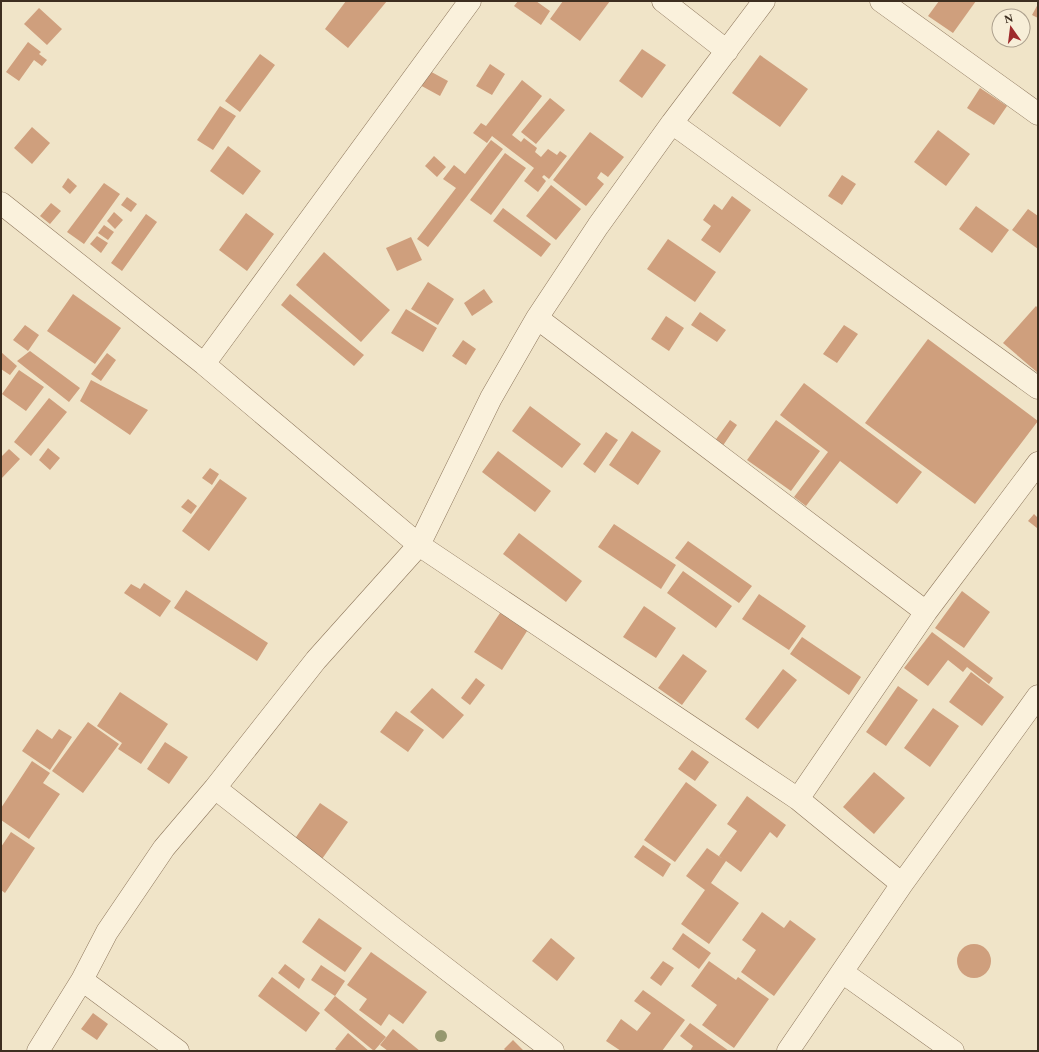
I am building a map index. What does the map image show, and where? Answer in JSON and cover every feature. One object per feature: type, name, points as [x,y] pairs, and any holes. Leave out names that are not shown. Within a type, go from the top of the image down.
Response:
[{"type":"street","points":[[204,364],[470,1]]},
{"type":"street","points":[[663,1],[727,51]]},
{"type":"street","points":[[38,1051],[82,980],[107,932],[134,890],[164,848],[215,788],[316,660],[419,545],[491,398],[537,318],[598,226],[672,123],[764,1]]},
{"type":"street","points":[[881,1],[1038,114]]},
{"type":"street","points":[[672,123],[1038,388]]},
{"type":"street","points":[[1,203],[204,364],[419,545],[798,799],[902,884]]},
{"type":"street","points":[[537,318],[926,612]]},
{"type":"street","points":[[798,799],[926,612],[1038,463]]},
{"type":"street","points":[[788,1051],[902,884],[1038,696]]},
{"type":"street","points":[[215,788],[553,1051]]},
{"type":"street","points":[[842,972],[953,1051]]},
{"type":"street","points":[[82,980],[178,1051]]},
{"type":"building","points":[[346,1],[387,1],[348,48],[325,29]]},
{"type":"building","points":[[518,1],[536,1],[550,11],[541,25],[514,6]]},
{"type":"building","points":[[563,1],[610,1],[580,41],[550,19]]},
{"type":"building","points":[[939,1],[976,1],[953,33],[928,16]]},
{"type":"building","points":[[1038,4],[1038,18],[1032,15]]},
{"type":"building","points":[[39,8],[62,29],[47,45],[24,24]]},
{"type":"building","points":[[28,42],[41,52],[39,54],[47,60],[42,66],[34,60],[19,81],[6,72]]},
{"type":"building","points":[[642,49],[666,65],[642,98],[619,81]]},
{"type":"building","points":[[260,54],[275,65],[240,112],[225,101]]},
{"type":"building","points":[[760,55],[808,89],[780,127],[732,93]]},
{"type":"building","points":[[490,64],[505,74],[492,95],[476,86]]},
{"type":"building","points":[[426,69],[448,81],[440,96],[418,84]]},
{"type":"building","points":[[522,80],[542,96],[512,135],[521,142],[524,138],[537,148],[535,152],[541,157],[548,149],[557,155],[560,151],[567,156],[549,179],[544,175],[542,177],[546,181],[538,192],[524,181],[534,168],[492,136],[487,143],[473,133],[481,123],[486,126]]},
{"type":"building","points":[[980,88],[1007,106],[994,125],[967,108]]},
{"type":"building","points":[[550,98],[565,110],[536,144],[521,132]]},
{"type":"building","points":[[220,106],[236,116],[213,150],[197,140]]},
{"type":"building","points":[[32,127],[50,143],[32,164],[14,148]]},
{"type":"building","points":[[938,130],[970,154],[946,186],[914,162]]},
{"type":"building","points":[[590,132],[624,157],[608,177],[601,172],[597,178],[604,184],[586,206],[553,180]]},
{"type":"building","points":[[491,140],[503,149],[428,247],[417,239],[456,188],[443,179],[454,165],[465,174]]},
{"type":"building","points":[[228,146],[261,171],[243,195],[210,171]]},
{"type":"building","points":[[505,153],[526,168],[491,215],[470,200]]},
{"type":"building","points":[[434,156],[446,167],[437,177],[425,166]]},
{"type":"building","points":[[842,175],[856,184],[842,205],[828,196]]},
{"type":"building","points":[[68,178],[77,186],[70,194],[62,187]]},
{"type":"building","points":[[104,183],[120,194],[84,244],[67,232]]},
{"type":"building","points":[[551,185],[581,209],[556,240],[526,216]]},
{"type":"building","points":[[732,196],[751,210],[720,253],[701,240],[711,226],[703,220],[714,204],[722,210]]},
{"type":"building","points":[[127,197],[137,204],[131,212],[121,205]]},
{"type":"building","points":[[51,203],[61,211],[50,224],[40,216]]},
{"type":"building","points":[[976,206],[1009,230],[992,253],[959,229]]},
{"type":"building","points":[[503,208],[551,244],[541,257],[493,221]]},
{"type":"building","points":[[1028,209],[1038,216],[1038,249],[1012,230]]},
{"type":"building","points":[[114,212],[123,220],[115,229],[107,221]]},
{"type":"building","points":[[246,213],[274,234],[247,271],[219,250]]},
{"type":"building","points":[[146,214],[157,222],[122,271],[111,263]]},
{"type":"building","points":[[104,225],[114,232],[108,240],[98,233]]},
{"type":"building","points":[[97,236],[108,243],[101,253],[90,244]]},
{"type":"building","points":[[411,237],[422,260],[397,271],[386,248]]},
{"type":"building","points":[[668,239],[716,272],[695,302],[647,269]]},
{"type":"building","points":[[324,252],[390,310],[361,342],[296,285]]},
{"type":"building","points":[[428,282],[454,299],[438,325],[411,309]]},
{"type":"building","points":[[484,289],[493,302],[472,316],[464,303]]},
{"type":"building","points":[[73,294],[121,328],[95,364],[47,331]]},
{"type":"building","points":[[290,294],[364,355],[354,366],[281,305]]},
{"type":"building","points":[[1036,306],[1038,308],[1038,373],[1003,343]]},
{"type":"building","points":[[406,309],[437,328],[423,352],[391,333]]},
{"type":"building","points":[[700,312],[726,330],[717,342],[691,325]]},
{"type":"building","points":[[666,316],[684,328],[669,351],[651,339]]},
{"type":"building","points":[[25,325],[39,335],[28,351],[13,340]]},
{"type":"building","points":[[844,325],[858,334],[837,363],[823,354]]},
{"type":"building","points":[[928,339],[1038,421],[975,504],[865,423]]},
{"type":"building","points":[[463,340],[476,349],[466,365],[452,356]]},
{"type":"building","points":[[30,351],[80,388],[69,402],[17,361]]},
{"type":"building","points":[[1,352],[17,366],[10,375],[1,369]]},
{"type":"building","points":[[107,353],[116,360],[101,381],[91,374]]},
{"type":"building","points":[[19,370],[44,387],[26,411],[2,394]]},
{"type":"building","points":[[91,380],[148,410],[130,435],[80,401]]},
{"type":"building","points":[[804,383],[922,472],[897,504],[840,461],[806,506],[794,497],[828,452],[780,415]]},
{"type":"building","points":[[49,398],[67,412],[31,456],[14,442]]},
{"type":"building","points":[[530,406],[581,444],[562,468],[512,431]]},
{"type":"building","points":[[730,420],[737,425],[722,447],[714,442]]},
{"type":"building","points":[[776,420],[820,451],[791,491],[747,460]]},
{"type":"building","points":[[632,431],[661,451],[638,485],[609,465]]},
{"type":"building","points":[[606,432],[618,440],[595,473],[583,464]]},
{"type":"building","points":[[48,448],[60,458],[50,470],[39,460]]},
{"type":"building","points":[[9,449],[20,459],[1,479],[1,457]]},
{"type":"building","points":[[498,451],[551,491],[535,512],[482,472]]},
{"type":"building","points":[[210,468],[219,474],[212,485],[202,478]]},
{"type":"building","points":[[220,479],[247,498],[209,551],[182,531]]},
{"type":"building","points":[[188,499],[197,506],[191,514],[181,507]]},
{"type":"building","points":[[1034,514],[1038,518],[1037,528],[1028,521]]},
{"type":"building","points":[[614,524],[676,565],[661,589],[598,547]]},
{"type":"building","points":[[519,533],[582,581],[566,602],[503,554]]},
{"type":"building","points":[[688,541],[752,586],[739,603],[675,558]]},
{"type":"building","points":[[683,571],[732,606],[716,628],[667,593]]},
{"type":"building","points":[[144,583],[171,601],[160,617],[124,593],[131,584],[140,589]]},
{"type":"building","points":[[186,590],[268,643],[257,661],[174,608]]},
{"type":"building","points":[[962,591],[990,612],[964,648],[935,628]]},
{"type":"building","points":[[759,594],[806,626],[789,650],[742,619]]},
{"type":"building","points":[[644,606],[676,628],[656,658],[623,637]]},
{"type":"building","points":[[502,610],[529,628],[502,670],[474,652]]},
{"type":"building","points":[[932,632],[993,678],[989,684],[967,667],[963,672],[948,660],[928,686],[904,668]]},
{"type":"building","points":[[802,637],[861,677],[849,695],[790,654]]},
{"type":"building","points":[[683,654],[707,671],[682,705],[658,688]]},
{"type":"building","points":[[783,669],[797,680],[758,729],[745,719]]},
{"type":"building","points":[[971,672],[1004,697],[982,726],[949,702]]},
{"type":"building","points":[[476,678],[485,685],[470,705],[461,698]]},
{"type":"building","points":[[898,686],[918,700],[886,746],[866,732]]},
{"type":"building","points":[[432,688],[464,715],[443,739],[410,712]]},
{"type":"building","points":[[120,692],[168,724],[141,764],[118,749],[122,743],[97,726]]},
{"type":"building","points":[[933,708],[959,726],[930,767],[904,748]]},
{"type":"building","points":[[396,711],[424,730],[408,752],[380,732]]},
{"type":"building","points":[[88,722],[119,744],[83,793],[52,771]]},
{"type":"building","points":[[37,729],[52,739],[59,729],[72,737],[50,770],[22,751]]},
{"type":"building","points":[[165,742],[188,757],[169,784],[147,769]]},
{"type":"building","points":[[692,750],[709,762],[695,781],[678,769]]},
{"type":"building","points":[[32,761],[50,773],[43,783],[60,794],[29,839],[1,820],[1,808]]},
{"type":"building","points":[[874,772],[905,798],[874,834],[843,807]]},
{"type":"building","points":[[686,782],[717,805],[675,862],[644,840]]},
{"type":"building","points":[[747,796],[786,825],[777,838],[770,832],[741,872],[726,861],[711,883],[739,903],[709,944],[681,924],[705,890],[686,876],[707,848],[723,859],[719,856],[737,831],[727,824]]},
{"type":"building","points":[[320,803],[348,822],[322,859],[294,840]]},
{"type":"building","points":[[11,832],[35,848],[5,893],[1,890],[1,847]]},
{"type":"building","points":[[643,845],[671,864],[663,877],[634,857]]},
{"type":"building","points":[[762,912],[784,928],[790,920],[816,939],[774,996],[741,972],[756,950],[742,940]]},
{"type":"building","points":[[319,918],[362,948],[345,972],[302,942]]},
{"type":"building","points":[[683,933],[711,953],[699,969],[672,949]]},
{"type":"building","points":[[551,938],[575,958],[557,981],[532,961]]},
{"type":"building","points":[[971,944],[977,944],[981,945],[988,951],[991,961],[990,968],[984,975],[977,978],[971,978],[967,977],[960,971],[957,964],[957,958],[958,954],[964,947]]},
{"type":"building","points":[[371,952],[427,992],[403,1024],[389,1014],[381,1026],[359,1010],[367,999],[347,985]]},
{"type":"building","points":[[663,961],[674,968],[661,986],[650,978]]},
{"type":"building","points":[[709,961],[736,980],[738,977],[769,999],[734,1048],[702,1025],[717,1005],[691,986]]},
{"type":"building","points":[[285,964],[305,979],[299,989],[278,973]]},
{"type":"building","points":[[321,965],[345,981],[335,996],[311,980]]},
{"type":"building","points":[[272,977],[320,1013],[306,1032],[258,996]]},
{"type":"building","points":[[643,990],[685,1020],[662,1051],[621,1051],[606,1041],[621,1019],[637,1031],[651,1013],[634,1001]]},
{"type":"building","points":[[335,996],[386,1037],[374,1051],[324,1010]]},
{"type":"building","points":[[93,1013],[108,1024],[97,1040],[81,1029]]},
{"type":"building","points":[[690,1023],[729,1051],[690,1051],[693,1046],[680,1036]]},
{"type":"building","points":[[393,1029],[420,1051],[388,1051],[380,1045]]},
{"type":"building","points":[[348,1033],[369,1051],[338,1051],[335,1049]]},
{"type":"building","points":[[513,1040],[523,1051],[506,1051],[504,1049]]}]
